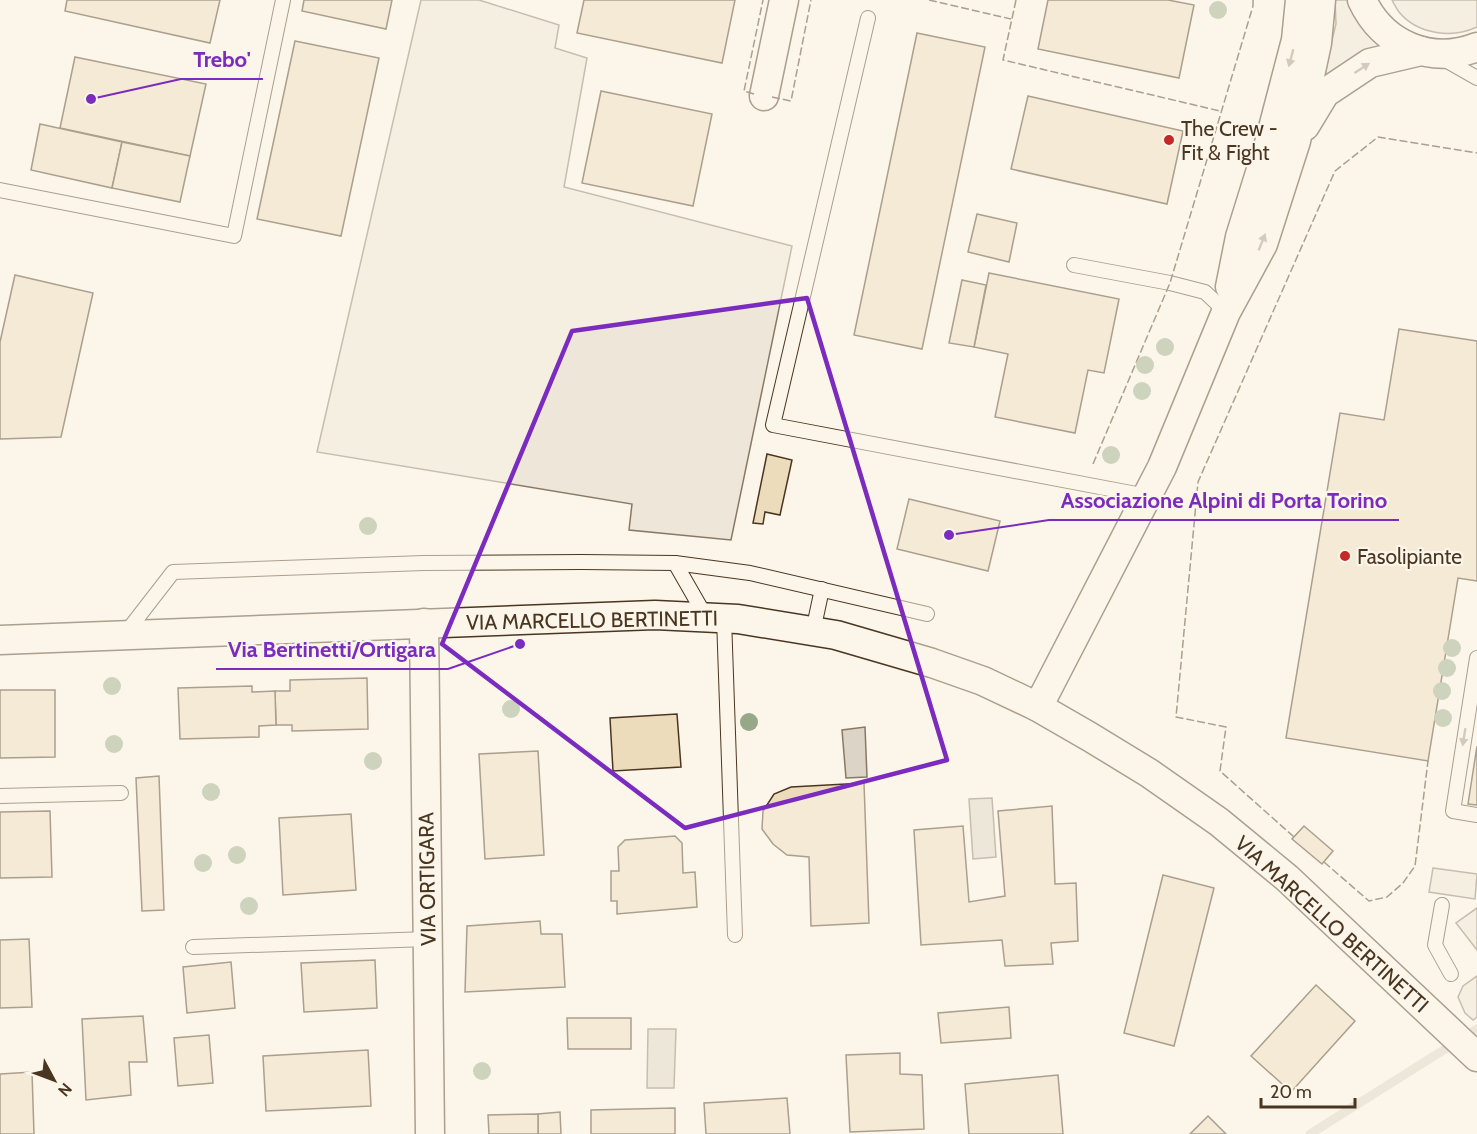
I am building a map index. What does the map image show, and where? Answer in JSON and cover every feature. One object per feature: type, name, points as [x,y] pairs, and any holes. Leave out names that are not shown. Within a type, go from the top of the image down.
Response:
[{"type":"street","points":[[764,96],[784,0]]},
{"type":"street","points":[[1226,312],[1240,237],[1268,147],[1296,40],[1300,0]]},
{"type":"street","points":[[1038,707],[1162,467],[1226,312],[1263,244],[1296,141],[1317,43],[1321,0]]},
{"type":"street","points":[[1362,0],[1371,18],[1383,31],[1401,44],[1428,53]]},
{"type":"street","points":[[1296,141],[1325,93],[1370,63],[1428,53],[1452,54],[1474,51]]},
{"type":"street","name":"VIA MARCELLO BERTINETTI","points":[[0,640],[655,615],[738,619],[813,631],[932,663],[983,681],[1038,707],[1149,773],[1219,822],[1287,878],[1476,1056]]},
{"type":"street","name":"VIA ORTIGARA","points":[[424,623],[430,1134]]},
{"type":"lane","points":[[0,189],[234,236],[283,0]]},
{"type":"lane","points":[[868,18],[773,425],[1147,496]]},
{"type":"lane","points":[[1428,53],[1477,78]]},
{"type":"lane","points":[[1074,265],[1205,292],[1226,312]]},
{"type":"lane","points":[[125,635],[173,572],[424,563],[675,563],[750,573],[927,614]]},
{"type":"lane","points":[[675,563],[715,618],[735,935]]},
{"type":"lane","points":[[813,631],[822,589]]},
{"type":"lane","points":[[1477,658],[1452,811],[1477,815]]},
{"type":"lane","points":[[0,796],[120,793]]},
{"type":"lane","points":[[1442,905],[1435,945],[1451,974]]},
{"type":"lane","points":[[193,947],[428,939]]},
{"type":"highlighted area","points":[[807,298],[947,760],[685,828],[442,644],[572,331]]},
{"type":"shaded area","points":[[421,0],[479,0],[559,25],[555,48],[587,58],[564,187],[792,246],[731,540],[629,530],[632,504],[317,452]]},
{"type":"shaded area","points":[[1335,0],[1349,0],[1368,34],[1382,48],[1322,81],[1336,24]]},
{"type":"shaded area","points":[[1392,0],[1477,0],[1477,27],[1457,33],[1425,30],[1406,19]]},
{"type":"shaded area","points":[[865,727],[867,777],[846,778],[842,730]]},
{"type":"shaded area","points":[[992,798],[996,857],[973,859],[969,799]]},
{"type":"shaded area","points":[[1433,868],[1477,874],[1475,899],[1429,892]]},
{"type":"shaded area","points":[[1477,908],[1477,950],[1456,923]]},
{"type":"shaded area","points":[[1477,976],[1477,1017],[1473,1020],[1465,1013],[1458,997],[1463,986]]},
{"type":"shaded area","points":[[648,1029],[676,1029],[674,1088],[647,1088]]},
{"type":"building","points":[[67,0],[220,0],[210,43],[65,11]]},
{"type":"building","points":[[304,0],[392,0],[386,29],[302,11]]},
{"type":"building","points":[[584,0],[735,0],[722,63],[577,33]]},
{"type":"building","points":[[1048,0],[1168,0],[1194,5],[1179,78],[1038,49]]},
{"type":"building","points":[[917,33],[985,47],[922,349],[854,335]]},
{"type":"building","points":[[295,41],[379,58],[341,236],[257,219]]},
{"type":"building","points":[[75,57],[206,84],[190,156],[60,128]]},
{"type":"building","points":[[601,91],[712,114],[693,206],[582,183]]},
{"type":"building","points":[[1028,96],[1183,131],[1167,204],[1011,169]]},
{"type":"building","points":[[40,124],[122,142],[112,188],[31,170]]},
{"type":"building","points":[[122,142],[190,156],[180,202],[112,188]]},
{"type":"building","points":[[977,214],[1017,223],[1009,262],[968,252]]},
{"type":"building","points":[[989,273],[1119,299],[1104,373],[1088,370],[1075,433],[995,417],[1008,354],[974,347]]},
{"type":"building","points":[[15,275],[93,293],[61,437],[0,439],[0,342]]},
{"type":"building","points":[[962,280],[986,285],[974,347],[949,343]]},
{"type":"building","points":[[1399,329],[1477,341],[1477,581],[1458,578],[1428,761],[1286,738],[1340,413],[1384,420]]},
{"type":"building","points":[[767,454],[792,460],[780,515],[765,512],[763,524],[753,523]]},
{"type":"building","points":[[909,499],[1000,521],[988,571],[897,549]]},
{"type":"building","points":[[367,678],[368,729],[292,731],[292,725],[276,725],[275,691],[290,691],[290,680]]},
{"type":"building","points":[[252,686],[252,692],[275,691],[276,725],[259,726],[259,737],[180,739],[178,688]]},
{"type":"building","points":[[0,690],[55,690],[55,757],[0,758]]},
{"type":"building","points":[[677,714],[681,767],[613,771],[610,718]]},
{"type":"building","points":[[1477,746],[1477,805],[1468,804]]},
{"type":"building","points":[[538,751],[544,855],[485,859],[479,754]]},
{"type":"building","points":[[159,776],[164,910],[142,911],[136,778]]},
{"type":"building","points":[[864,783],[869,923],[811,926],[809,857],[787,855],[773,844],[762,829],[763,811],[774,794],[791,787]]},
{"type":"building","points":[[1052,806],[1055,884],[1076,883],[1078,941],[1051,943],[1053,964],[1005,966],[1002,940],[921,945],[914,830],[963,826],[969,902],[1005,896],[998,811]]},
{"type":"building","points":[[50,811],[52,877],[0,878],[0,812]]},
{"type":"building","points":[[351,814],[356,890],[283,895],[279,818]]},
{"type":"building","points":[[1304,826],[1333,851],[1322,864],[1292,839]]},
{"type":"building","points":[[675,836],[682,843],[683,873],[695,872],[697,907],[617,914],[617,901],[611,901],[611,871],[619,871],[618,847],[625,840]]},
{"type":"building","points":[[1163,875],[1214,888],[1174,1046],[1124,1033]]},
{"type":"building","points":[[540,921],[541,934],[562,934],[565,987],[465,992],[467,926]]},
{"type":"building","points":[[29,939],[32,1007],[0,1008],[0,940]]},
{"type":"building","points":[[375,960],[377,1008],[304,1012],[301,963]]},
{"type":"building","points":[[231,962],[235,1008],[187,1013],[183,967]]},
{"type":"building","points":[[1316,985],[1355,1021],[1291,1092],[1251,1056]]},
{"type":"building","points":[[1009,1007],[1011,1038],[941,1043],[938,1013]]},
{"type":"building","points":[[143,1016],[147,1062],[129,1062],[131,1095],[86,1100],[82,1019]]},
{"type":"building","points":[[567,1018],[631,1018],[631,1049],[568,1049]]},
{"type":"building","points":[[209,1035],[213,1083],[178,1086],[174,1038]]},
{"type":"building","points":[[368,1050],[371,1106],[266,1111],[263,1056]]},
{"type":"building","points":[[900,1053],[900,1074],[922,1075],[924,1129],[850,1132],[846,1055]]},
{"type":"building","points":[[32,1072],[34,1134],[0,1134],[0,1074]]},
{"type":"building","points":[[1058,1075],[1063,1134],[969,1134],[965,1084]]},
{"type":"building","points":[[787,1098],[790,1134],[706,1134],[704,1103]]},
{"type":"building","points":[[675,1108],[675,1134],[591,1134],[591,1110]]},
{"type":"building","points":[[560,1112],[561,1134],[538,1134],[538,1114]]},
{"type":"building","points":[[538,1114],[538,1134],[489,1134],[488,1115]]},
{"type":"building","points":[[1208,1116],[1226,1134],[1190,1134]]},
{"type":"waterway","points":[[1310,1134],[1477,1029]]},
{"type":"fence","points":[[754,94],[744,91],[763,0]]},
{"type":"fence","points":[[772,97],[791,101],[811,0]]},
{"type":"fence","points":[[929,0],[1011,19]]},
{"type":"fence","points":[[1016,0],[1003,60],[1220,111]]},
{"type":"fence","points":[[1093,464],[1170,283],[1253,0]]},
{"type":"fence","points":[[1294,837],[1220,771],[1226,727],[1176,717],[1198,482],[1335,171],[1378,137],[1477,153]]},
{"type":"fence","points":[[1324,862],[1369,901],[1387,897],[1403,883],[1415,866],[1428,761]]},
{"type":"place","name":"Trebo'","points":[[91,99]]},
{"type":"place","name":"The Crew - Fit & Fight","points":[[1169,140]]},
{"type":"place","name":"Associazione Alpini di Porta Torino","points":[[949,535]]},
{"type":"place","name":"Fasolipiante","points":[[1345,556]]},
{"type":"place","name":"Via Bertinetti/Ortigara","points":[[520,644]]}]
